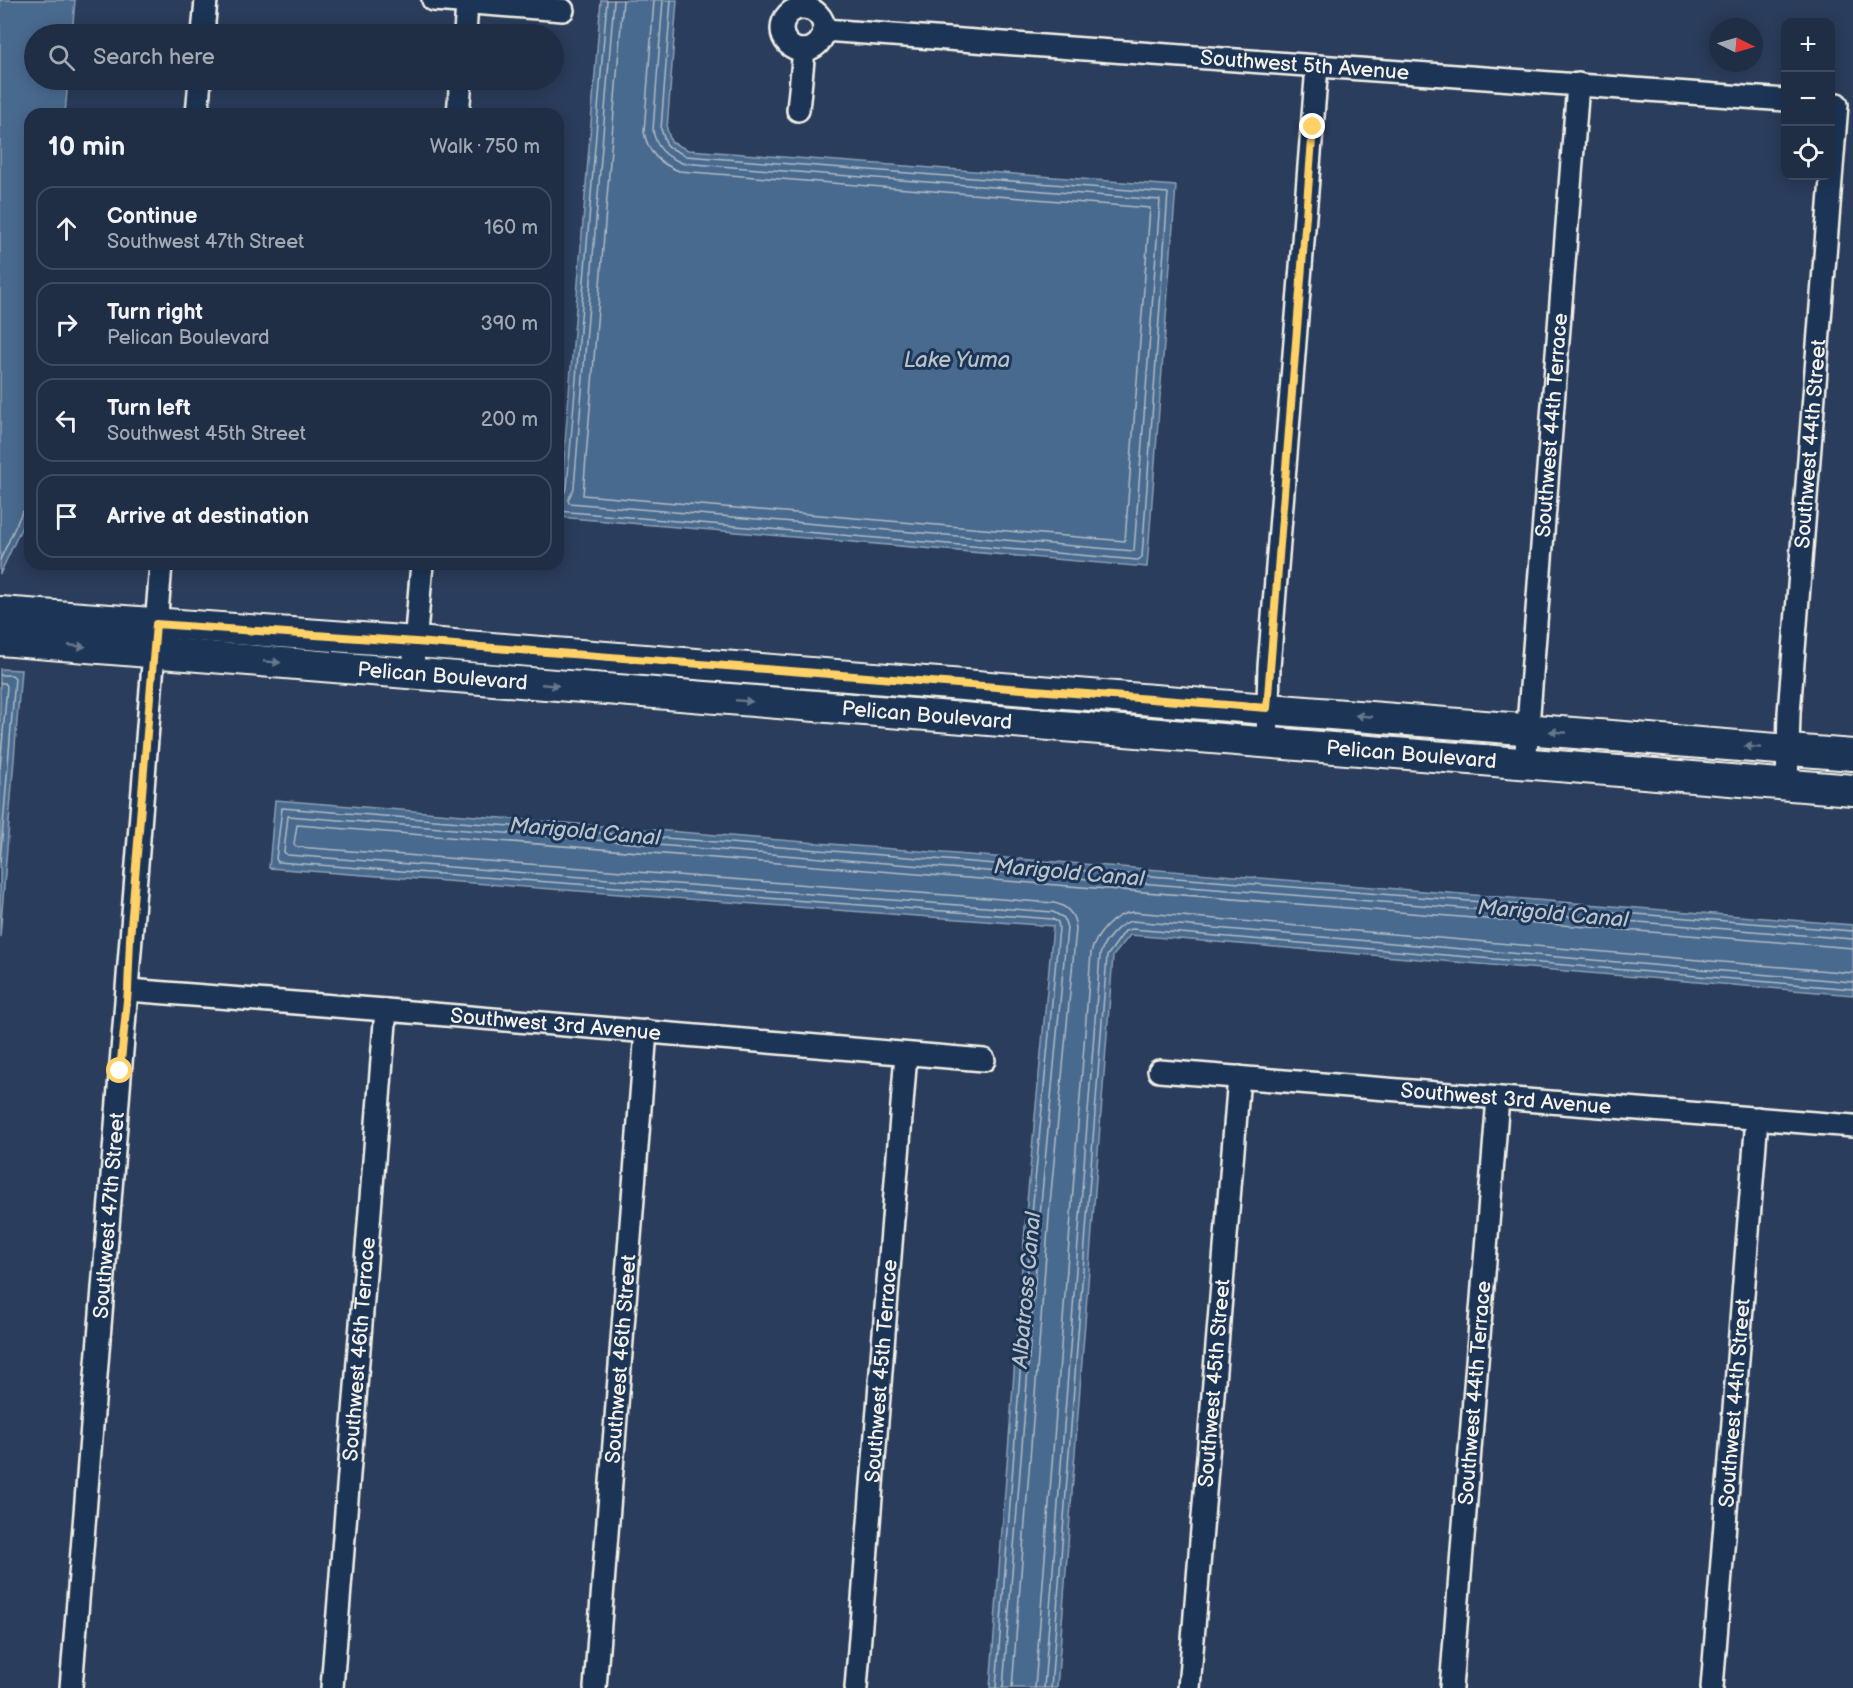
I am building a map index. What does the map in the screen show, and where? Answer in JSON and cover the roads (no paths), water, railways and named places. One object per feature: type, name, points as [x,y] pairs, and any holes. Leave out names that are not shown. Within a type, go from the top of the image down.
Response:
[{"type":"street","points":[[204,24],[206,0]]},
{"type":"street","points":[[433,0],[563,10]]},
{"type":"street","points":[[466,24],[467,3]]},
{"type":"street","points":[[806,4],[817,13],[824,30],[819,41],[810,49],[804,50],[790,46],[782,35],[783,21],[792,11],[806,4]]},
{"type":"street","name":"Southwest 5th Avenue","points":[[824,30],[1781,100]]},
{"type":"street","points":[[798,110],[804,50]]},
{"type":"street","points":[[1267,743],[1267,708],[1317,66]]},
{"type":"street","name":"Southwest 44th Terrace","points":[[1525,764],[1578,84]]},
{"type":"street","points":[[198,108],[199,90]]},
{"type":"street","points":[[459,108],[460,90]]},
{"type":"street","name":"Southwest 44th Street","points":[[1787,785],[1840,104]]},
{"type":"street","name":"Southwest 47th Street","points":[[71,1688],[161,570]]},
{"type":"street","points":[[411,674],[422,570]]},
{"type":"street","name":"Pelican Boulevard","points":[[10,627],[155,638],[416,642],[1853,755]]},
{"type":"street","name":"Pelican Boulevard","points":[[155,638],[411,674],[1853,790]]},
{"type":"street","name":"Southwest 3rd Avenue","points":[[128,990],[984,1060]]},
{"type":"street","name":"Southwest 46th Terrace","points":[[332,1688],[386,1010]]},
{"type":"street","name":"Southwest 46th Street","points":[[595,1688],[646,1031]]},
{"type":"street","name":"Southwest 45th Terrace","points":[[856,1688],[906,1054]]},
{"type":"street","name":"Southwest 3rd Avenue","points":[[1159,1071],[1853,1126]]},
{"type":"street","name":"Southwest 45th Street","points":[[1189,1688],[1239,1077]]},
{"type":"street","name":"Southwest 44th Terrace","points":[[1451,1688],[1498,1098]]},
{"type":"street","name":"Southwest 44th Street","points":[[1712,1688],[1757,1118]]},
{"type":"water","points":[[0,0],[75,0],[73,24],[24,24],[24,90],[67,90],[66,108],[24,108],[24,522],[0,574]]},
{"type":"water","name":"Lake Yuma","points":[[601,0],[677,0],[667,129],[671,142],[688,150],[1176,186],[1147,567],[564,517],[564,455]]},
{"type":"water","points":[[0,669],[21,670],[0,937]]},
{"type":"water","points":[[275,800],[1853,925],[1853,995],[1130,935],[1113,956],[1057,1688],[990,1688],[1027,1202],[1053,926],[269,868]]},
{"type":"water label","name":"Marigold Canal","points":[[585,832]]},
{"type":"water label","name":"Marigold Canal","points":[[1069,873]]},
{"type":"water label","name":"Marigold Canal","points":[[1553,914]]},
{"type":"water label","name":"Albatross Canal","points":[[1027,1290]]}]
